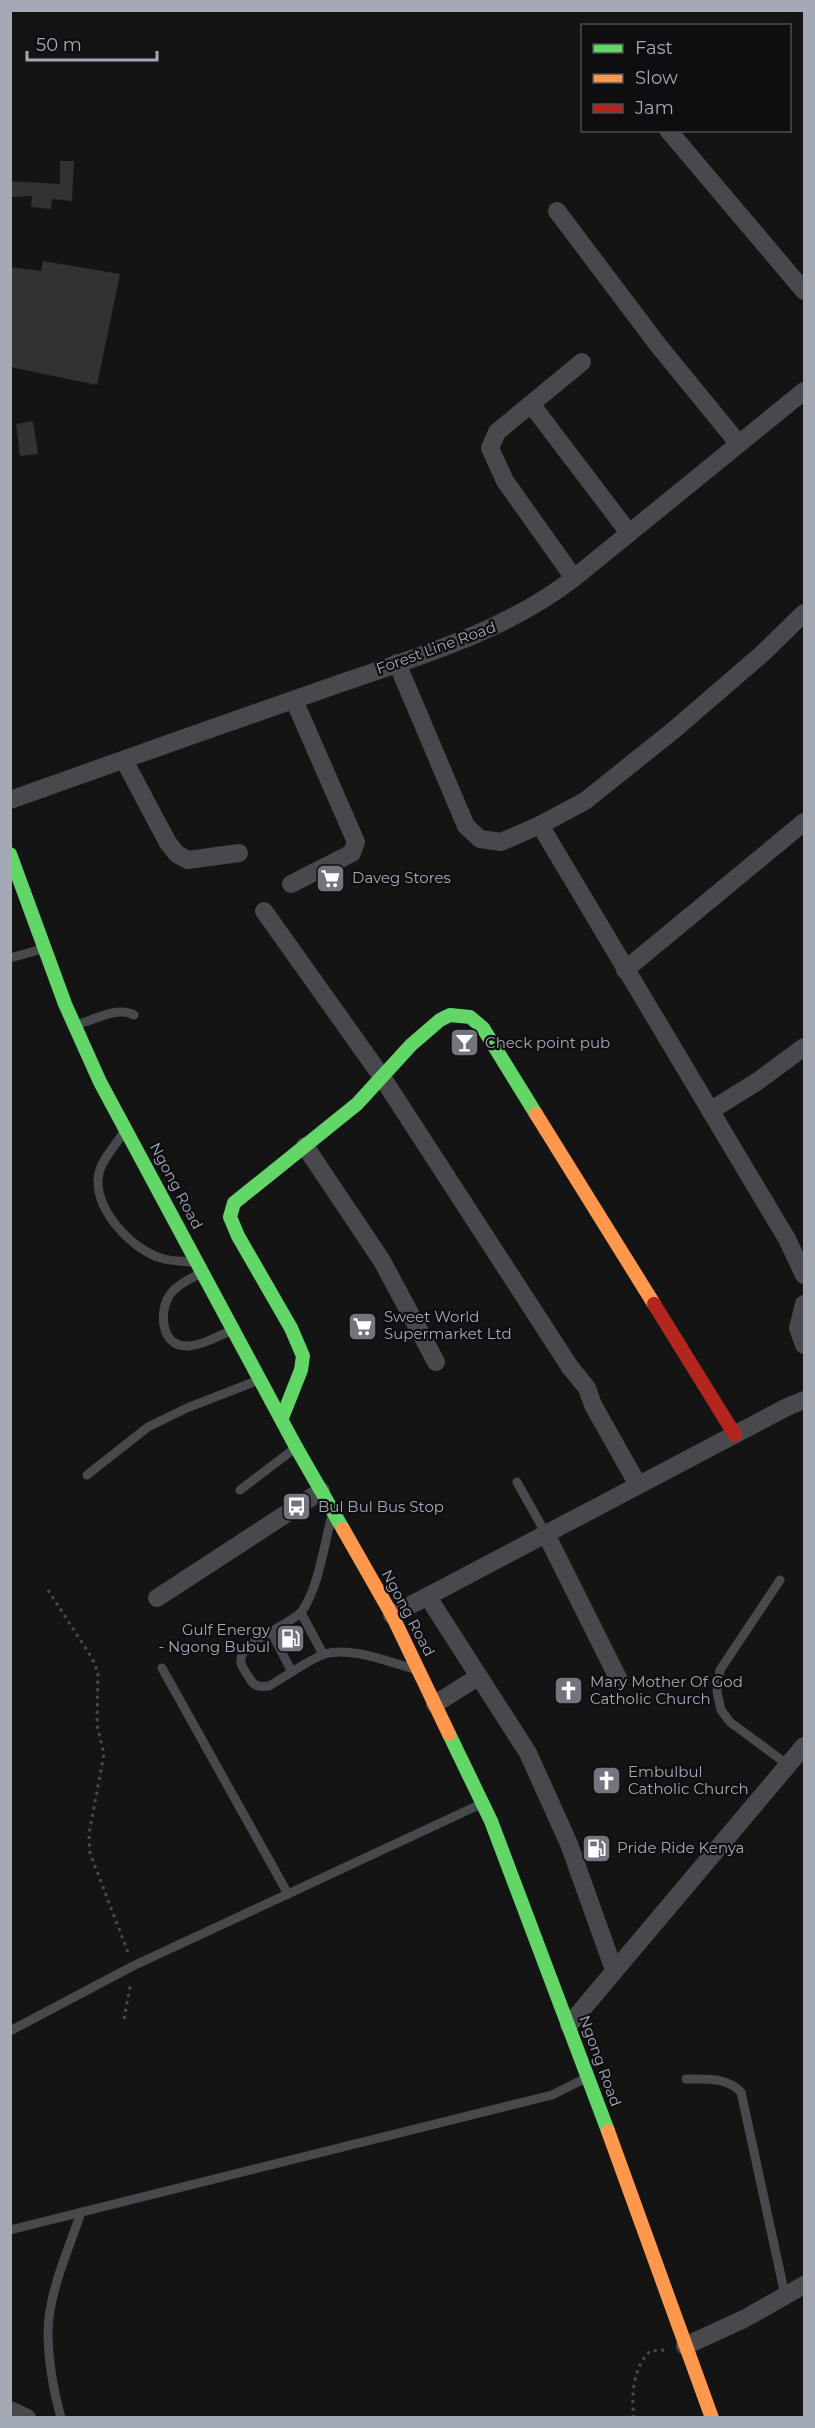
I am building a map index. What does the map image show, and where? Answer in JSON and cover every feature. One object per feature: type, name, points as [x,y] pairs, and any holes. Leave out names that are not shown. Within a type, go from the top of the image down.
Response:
[{"type":"main road","name":"Ngong Road","points":[[10,854],[18,893],[44,948],[74,1026],[100,1082],[282,1418],[296,1448],[392,1615],[482,1803],[569,2025],[712,2418]]},
{"type":"main road","points":[[282,1418],[301,1370],[303,1356],[291,1328],[238,1236],[230,1217],[234,1203],[357,1104],[411,1045],[446,1016],[455,1014],[470,1017],[483,1028],[735,1435]]},
{"type":"street","points":[[671,132],[804,291]]},
{"type":"street","points":[[557,210],[658,345],[738,443]]},
{"type":"street","points":[[574,578],[505,481],[490,453],[491,443],[497,432],[582,362]]},
{"type":"street","name":"Forest Line Road","points":[[10,800],[397,663],[514,618],[574,578],[738,443],[801,399]]},
{"type":"street","points":[[531,404],[629,533]]},
{"type":"street","points":[[397,663],[463,821],[470,832],[485,841],[501,842],[540,825],[585,801],[675,729],[763,653],[804,613]]},
{"type":"street","points":[[291,884],[352,853],[356,842],[294,700]]},
{"type":"street","points":[[124,760],[168,843],[177,854],[188,860],[239,854]]},
{"type":"street","points":[[625,970],[804,822]]},
{"type":"street","points":[[540,825],[787,1239],[804,1275]]},
{"type":"street","points":[[264,911],[382,1077],[570,1367],[587,1388],[593,1405],[638,1485]]},
{"type":"street","points":[[710,1111],[758,1081],[804,1047]]},
{"type":"street","points":[[305,1146],[382,1261],[436,1362]]},
{"type":"street","points":[[804,1304],[798,1328],[804,1345]]},
{"type":"street","points":[[392,1615],[804,1400]]},
{"type":"street","points":[[158,1598],[321,1491]]},
{"type":"street","points":[[546,1534],[619,1680]]},
{"type":"street","points":[[428,1597],[528,1753],[569,1844],[614,1970]]},
{"type":"street","points":[[435,1704],[478,1677]]},
{"type":"street","points":[[569,2025],[804,1746]]},
{"type":"street","points":[[686,2348],[804,2285]]},
{"type":"street","points":[[10,2410],[27,2418]]},
{"type":"lane","points":[[10,958],[44,948]]},
{"type":"lane","points":[[74,1026],[116,1013],[127,1012],[134,1015]]},
{"type":"lane","points":[[126,1129],[99,1172],[99,1186],[104,1206],[124,1235],[140,1248],[163,1259],[201,1267]]},
{"type":"lane","points":[[201,1267],[168,1297],[162,1312],[164,1326],[170,1339],[179,1345],[187,1346],[234,1329]]},
{"type":"lane","points":[[87,1475],[148,1426],[261,1379]]},
{"type":"lane","points":[[240,1490],[296,1448]]},
{"type":"lane","points":[[517,1482],[546,1534]]},
{"type":"lane","points":[[333,1513],[312,1592],[301,1613],[250,1645],[242,1654],[241,1662],[252,1683],[261,1688],[269,1686],[323,1654],[339,1652],[358,1653],[419,1670]]},
{"type":"lane","points":[[780,1580],[720,1670],[717,1692],[721,1710],[730,1722],[788,1765]]},
{"type":"lane","points":[[301,1613],[323,1654]]},
{"type":"lane","points":[[271,1632],[292,1672]]},
{"type":"lane","points":[[162,1668],[288,1894]]},
{"type":"lane","points":[[10,2031],[133,1966],[482,1803]]},
{"type":"lane","points":[[10,2230],[552,2095],[588,2077]]},
{"type":"lane","points":[[686,2079],[719,2080],[733,2084],[741,2092],[785,2295]]},
{"type":"lane","points":[[61,2418],[51,2379],[48,2329],[56,2287],[81,2212]]},
{"type":"path","points":[[48,1590],[92,1658],[98,1672],[97,1725],[104,1754],[89,1834],[90,1853],[133,1966],[124,2019]]},
{"type":"path","points":[[634,2418],[635,2377],[643,2358],[650,2351],[686,2348]]},
{"type":"building","points":[[60,161],[74,161],[72,201],[52,199],[51,209],[31,207],[32,196],[10,197],[10,181],[60,184]]},
{"type":"building","points":[[43,261],[120,274],[97,385],[10,367],[10,267],[41,271]]},
{"type":"building","points":[[33,421],[38,454],[20,456],[16,424]]},
{"type":"traffic: fast","points":[[10,854],[65,1004],[100,1082],[296,1447],[343,1529]]},
{"type":"traffic: fast","points":[[282,1418],[301,1370],[303,1356],[291,1328],[238,1236],[230,1217],[234,1203],[357,1104],[411,1045],[440,1020],[450,1015],[470,1017],[483,1028],[536,1114]]},
{"type":"traffic: fast","points":[[449,1734],[491,1821],[608,2131]]},
{"type":"traffic: slow","points":[[536,1114],[654,1304]]},
{"type":"traffic: slow","points":[[343,1529],[392,1615],[449,1734]]},
{"type":"traffic: slow","points":[[608,2131],[712,2418]]},
{"type":"traffic: jam","points":[[654,1304],[735,1435]]},
{"type":"place","name":"Daveg Stores","points":[[331,878]]},
{"type":"place","name":"Check point pub","points":[[464,1043]]},
{"type":"place","name":"Sweet World Supermarket Ltd","points":[[363,1326]]},
{"type":"place","name":"Bul Bul Bus Stop","points":[[297,1507]]},
{"type":"place","name":"Gulf Energy - Ngong Bubul","points":[[291,1639]]},
{"type":"place","name":"Mary Mother Of God Catholic Church","points":[[569,1691]]},
{"type":"place","name":"Embulbul Catholic Church","points":[[607,1781]]},
{"type":"place","name":"Pride Ride Kenya","points":[[596,1848]]}]
